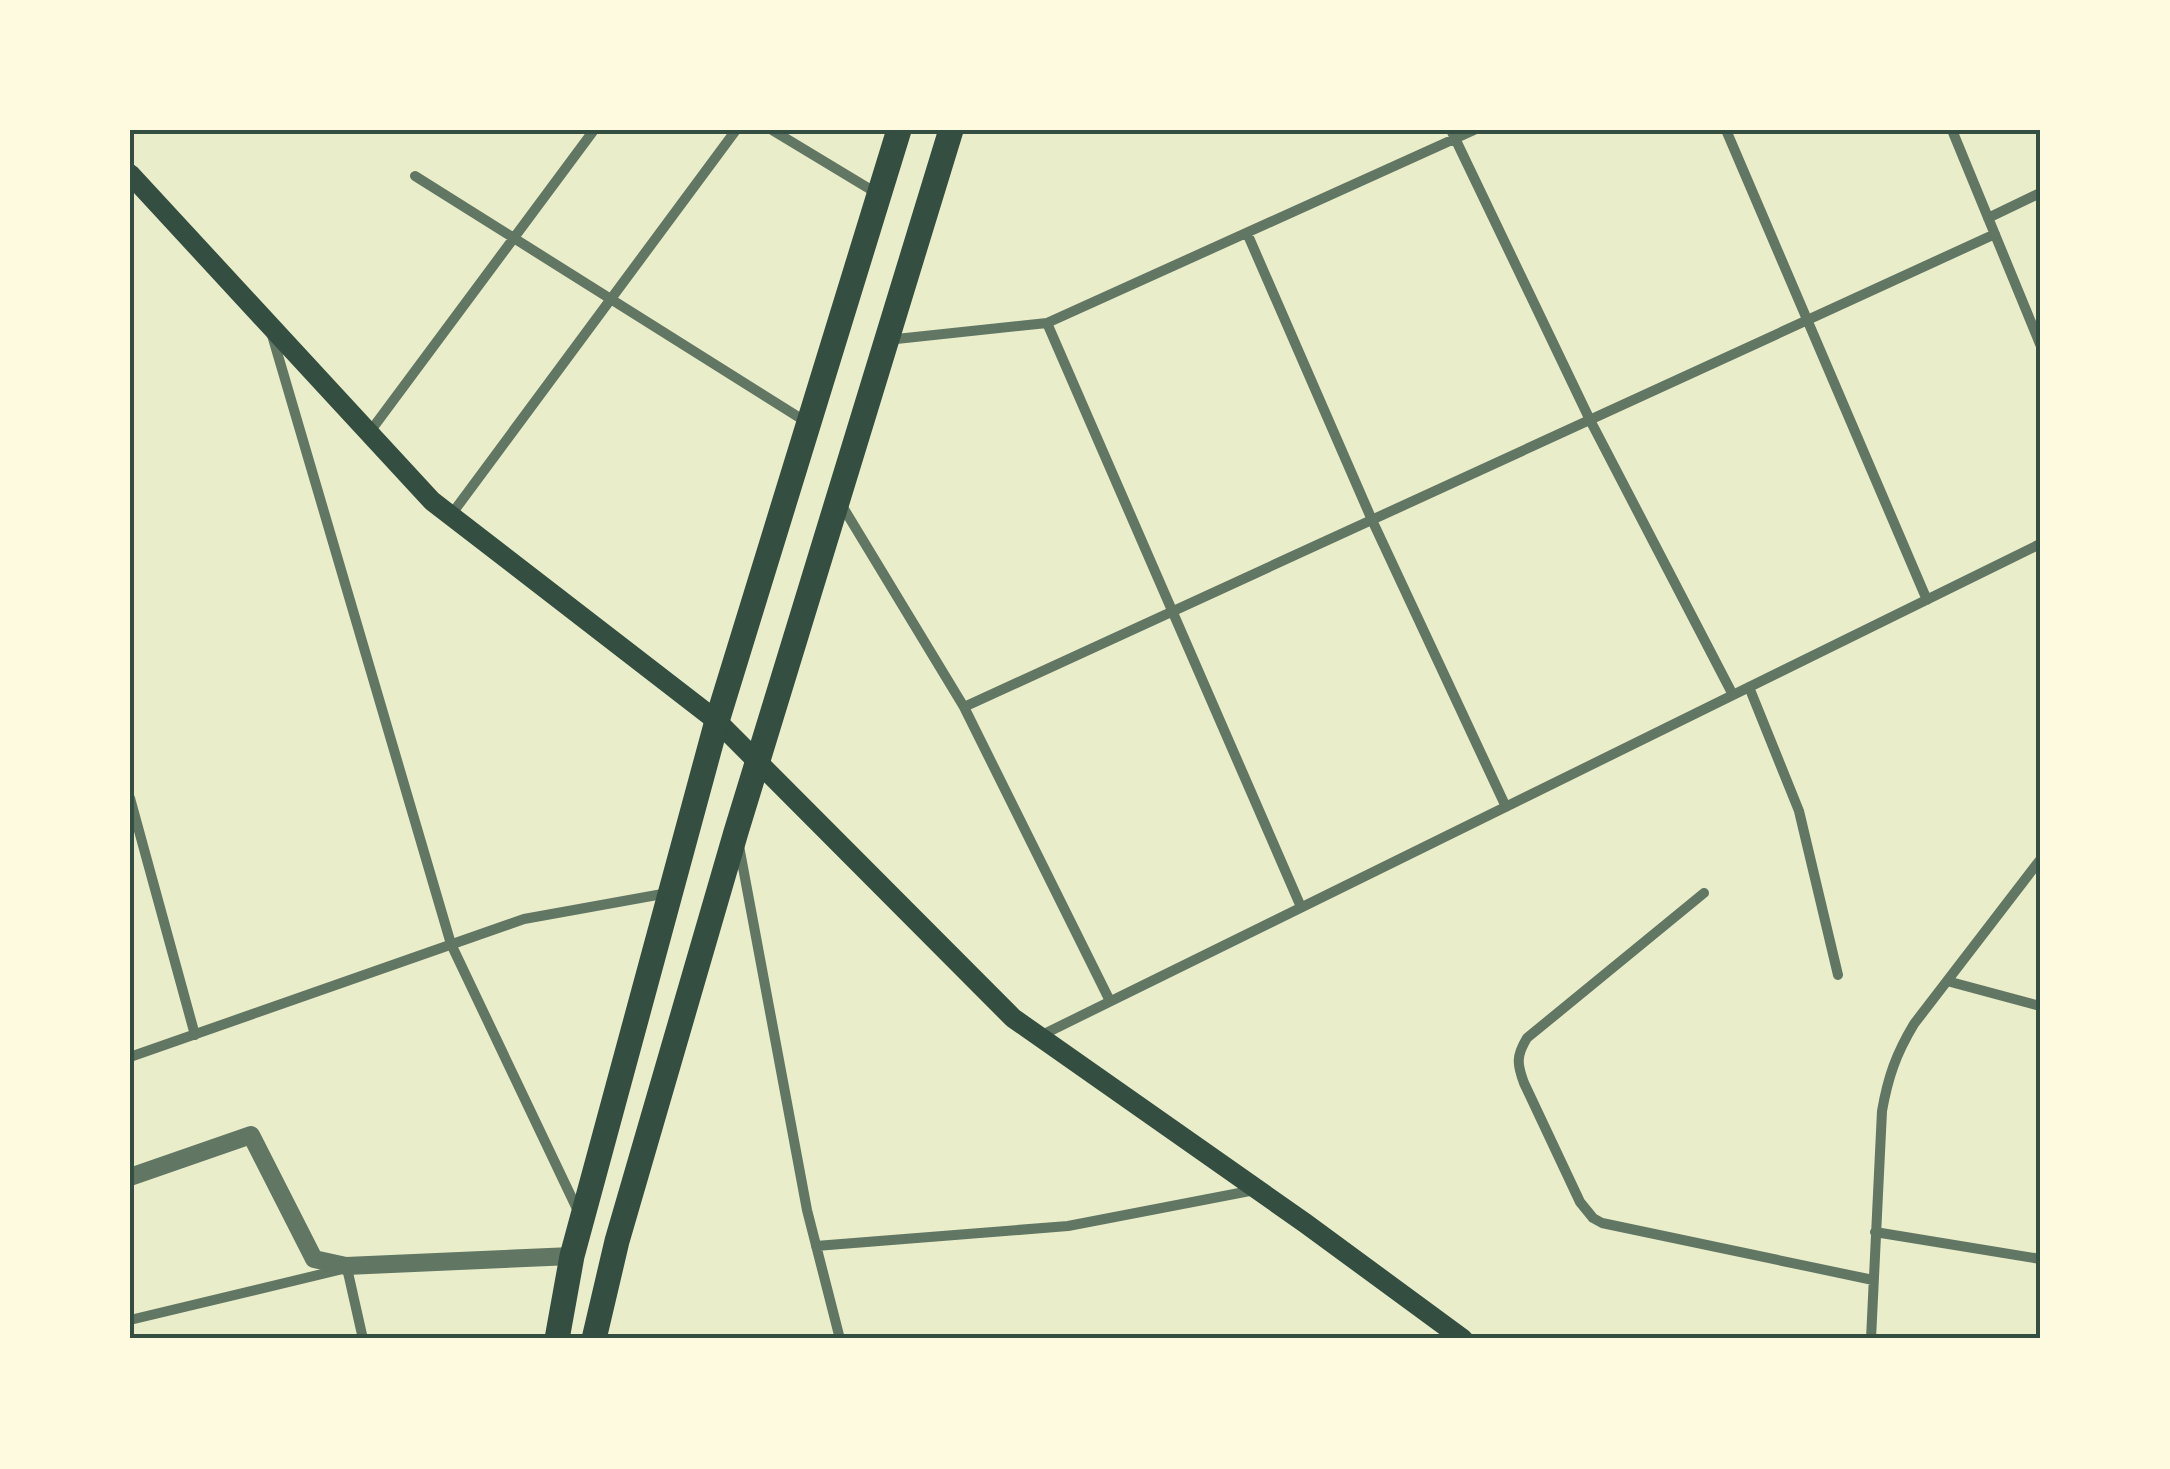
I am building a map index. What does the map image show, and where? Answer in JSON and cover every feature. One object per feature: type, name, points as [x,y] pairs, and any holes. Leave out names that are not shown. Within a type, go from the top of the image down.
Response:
[{"type":"main road","points":[[558,1339],[572,1256],[717,721],[899,130]]},
{"type":"main road","points":[[594,1339],[616,1241],[736,832],[950,130]]},
{"type":"main road","points":[[130,174],[432,501],[717,721],[1013,1018],[1463,1339]]},
{"type":"street","points":[[369,433],[594,130]]},
{"type":"street","points":[[451,516],[736,130]]},
{"type":"street","points":[[772,130],[879,195]]},
{"type":"street","points":[[886,340],[1047,323],[1453,134],[1474,130]]},
{"type":"street","points":[[1726,130],[1927,600]]},
{"type":"street","points":[[1952,130],[2036,321],[2040,344]]},
{"type":"street","points":[[1453,134],[1590,420],[1733,695]]},
{"type":"street","points":[[415,176],[809,423]]},
{"type":"street","points":[[1988,218],[2040,193]]},
{"type":"street","points":[[1247,233],[1372,520],[1506,807]]},
{"type":"street","points":[[964,707],[1995,234]]},
{"type":"street","points":[[1047,323],[1302,907]]},
{"type":"street","points":[[268,324],[451,944],[582,1218]]},
{"type":"street","points":[[838,499],[964,707],[1110,1001]]},
{"type":"street","points":[[1039,1036],[2040,544]]},
{"type":"street","points":[[1749,687],[1799,812],[1838,975]]},
{"type":"street","points":[[130,798],[196,1034]]},
{"type":"street","points":[[736,832],[816,1246],[840,1339]]},
{"type":"street","points":[[1871,1339],[1882,1110],[1888,1077],[1914,1024],[2040,860]]},
{"type":"street","points":[[130,1058],[541,914],[670,892]]},
{"type":"street","points":[[1704,893],[1528,1038],[1519,1051],[1524,1083],[1580,1202],[1602,1223],[1874,1280]]},
{"type":"street","points":[[1947,981],[2040,1006]]},
{"type":"street","points":[[130,1177],[251,1134],[314,1258],[353,1266],[572,1256]]},
{"type":"street","points":[[816,1246],[1068,1226],[1256,1190]]},
{"type":"street","points":[[1875,1232],[2040,1259]]},
{"type":"street","points":[[130,1320],[353,1266]]},
{"type":"street","points":[[353,1266],[363,1339]]}]
